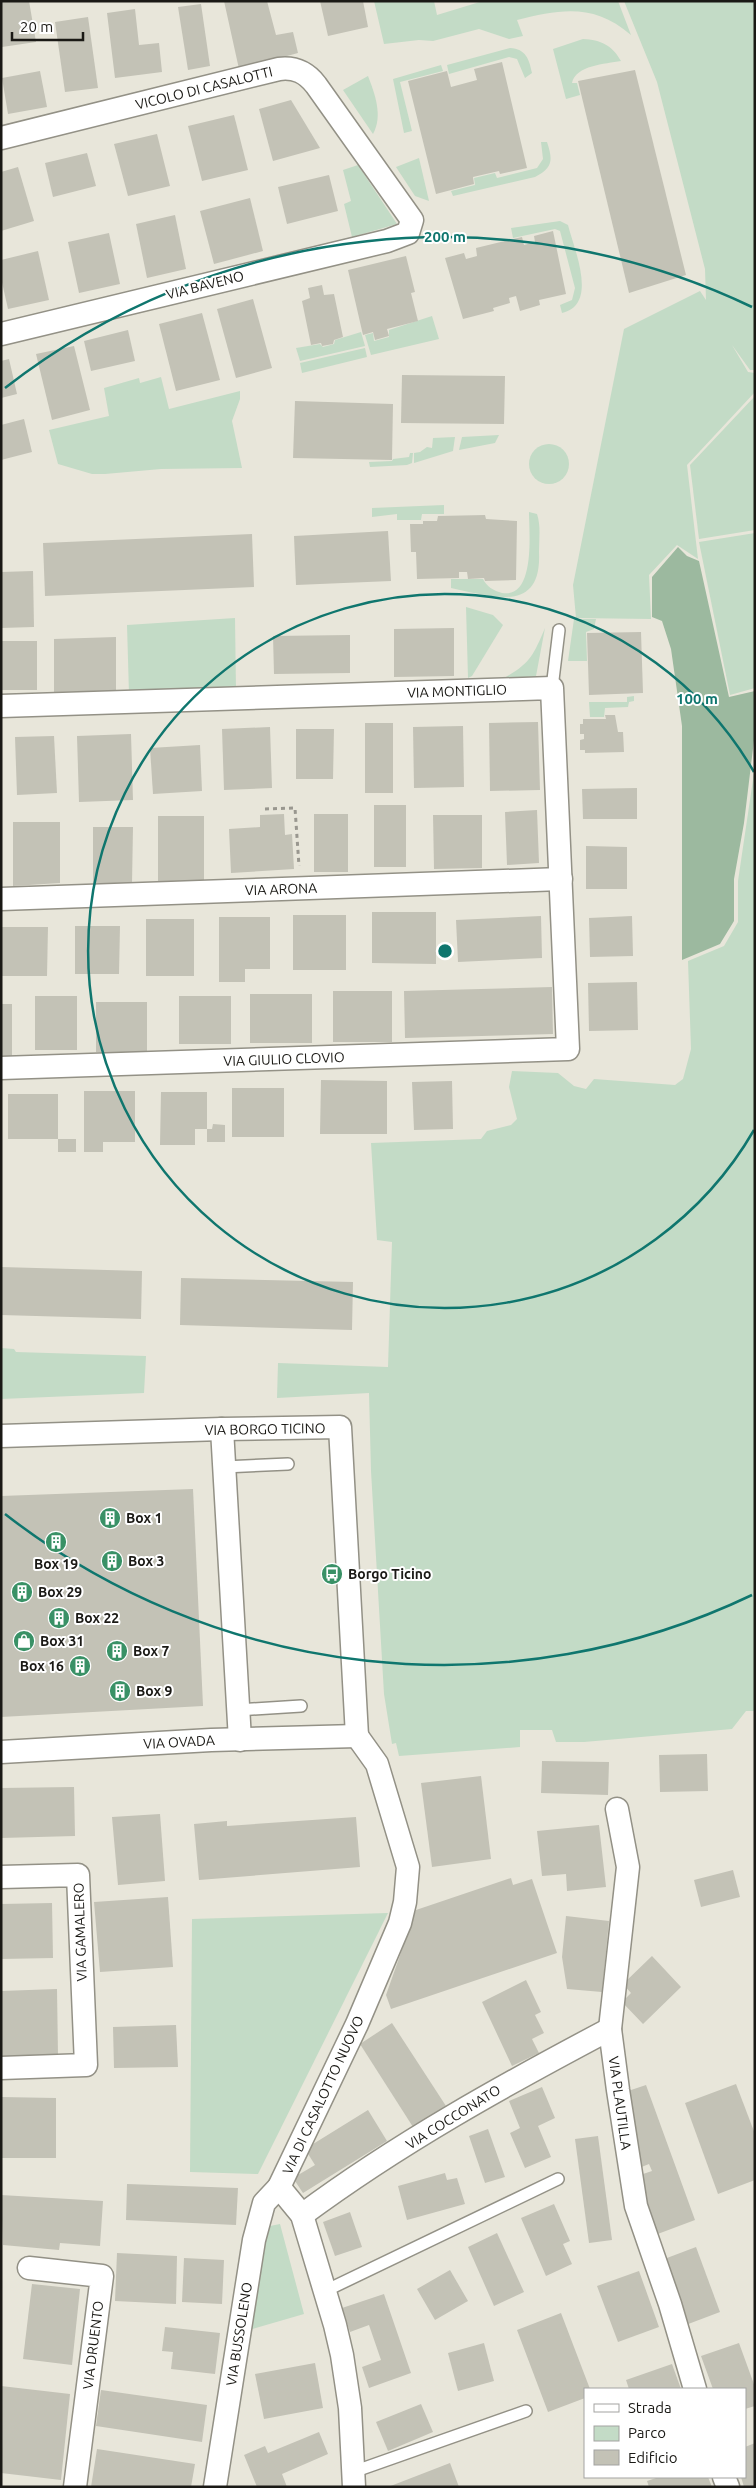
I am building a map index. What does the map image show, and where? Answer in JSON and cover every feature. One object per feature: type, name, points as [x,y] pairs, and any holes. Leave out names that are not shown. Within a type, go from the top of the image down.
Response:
[{"type":"street","name":"VICOLO DI CASALOTTI","points":[[1,138],[279,69],[295,69],[304,73],[316,85],[412,220],[408,233]]},
{"type":"street","name":"VIA BAVENO","points":[[1,334],[387,242],[408,233]]},
{"type":"street","name":"VIA MONTIGLIO","points":[[1,706],[552,688]]},
{"type":"street","points":[[552,688],[561,879]]},
{"type":"street","name":"VIA ARONA","points":[[1,899],[561,879]]},
{"type":"street","name":"VIA GIULIO CLOVIO","points":[[1,1068],[568,1049],[561,879]]},
{"type":"street","name":"VIA BORGO TICINO","points":[[1,1436],[222,1429],[340,1428],[357,1736]]},
{"type":"street","points":[[222,1429],[240,1740]]},
{"type":"street","name":"VIA OVADA","points":[[1,1752],[357,1736]]},
{"type":"street","name":"VIA DI CASALOTTO NUOVO","points":[[353,2479],[350,2408],[342,2355],[302,2215],[278,2187],[357,2024],[400,1923],[406,1902],[408,1867],[377,1764],[357,1736]]},
{"type":"street","name":"VIA PLAUTILLA","points":[[617,1809],[628,1867],[610,2029],[631,2183],[636,2206],[670,2304],[695,2388]]},
{"type":"street","name":"VIA GAMALERO","points":[[1,1877],[78,1875],[86,2064],[1,2068]]},
{"type":"street","name":"VIA COCCONATO","points":[[302,2215],[332,2192],[488,2094],[610,2029]]},
{"type":"street","name":"VIA BUSSOLENO","points":[[215,2487],[256,2231],[264,2203],[278,2187]]},
{"type":"street","name":"VIA DRUENTO","points":[[29,2268],[102,2276],[75,2487]]},
{"type":"lane","points":[[552,688],[559,630]]},
{"type":"lane","points":[[224,1467],[288,1464]]},
{"type":"lane","points":[[238,1710],[301,1706]]},
{"type":"lane","points":[[325,2291],[558,2179]]},
{"type":"lane","points":[[353,2479],[526,2411]]},
{"type":"path","points":[[265,809],[295,808],[299,874]]},
{"type":"green space","points":[[374,1],[434,1],[437,15],[483,1],[618,1],[631,35],[604,18],[590,13],[563,11],[517,20],[523,36],[509,39],[479,29],[433,41],[419,40],[384,44]]},
{"type":"green space","points":[[624,1],[755,1],[755,370],[750,370],[732,345],[748,372],[755,373],[755,392],[687,465],[698,559],[677,545],[649,575],[651,619],[576,618],[573,585],[624,329],[700,291],[706,300],[705,269],[657,82]]},
{"type":"green space","points":[[583,39],[605,44],[614,51],[621,61],[592,66],[579,72],[572,83],[577,83],[580,95],[566,99],[553,49]]},
{"type":"green space","points":[[510,48],[520,50],[530,63],[532,73],[525,78],[517,59],[509,57],[449,74],[447,65]]},
{"type":"green space","points":[[441,65],[443,71],[400,82],[412,131],[404,133],[393,79]]},
{"type":"green space","points":[[368,76],[378,112],[373,134],[343,90]]},
{"type":"green space","points":[[541,142],[547,142],[551,159],[548,167],[541,174],[453,196],[451,191],[475,185],[474,178],[495,173],[497,178],[537,168],[543,159]]},
{"type":"green space","points":[[419,158],[429,201],[415,196],[396,167]]},
{"type":"green space","points":[[358,165],[397,224],[352,237],[344,204],[351,201],[343,170]]},
{"type":"green space","points":[[560,221],[568,225],[578,261],[582,288],[579,299],[573,308],[562,313],[560,305],[572,300],[575,288],[560,231],[555,229],[513,238],[511,228]]},
{"type":"green space","points":[[432,316],[439,339],[371,355],[365,335],[373,333],[374,341],[389,337],[389,330]]},
{"type":"green space","points":[[361,332],[365,346],[300,361],[296,348],[320,344],[323,347],[334,344],[335,340]]},
{"type":"green space","points":[[365,348],[367,357],[302,373],[300,363]]},
{"type":"green space","points":[[161,377],[169,409],[240,391],[240,399],[232,421],[242,468],[161,469],[92,474],[58,464],[49,430],[109,416],[104,388],[139,378],[140,383]]},
{"type":"green space","points":[[755,396],[755,530],[699,539],[690,465]]},
{"type":"green space","points":[[499,435],[495,443],[459,450],[462,437]]},
{"type":"green space","points":[[455,437],[453,451],[414,463],[414,453],[420,452],[427,447],[432,448],[433,438]]},
{"type":"green space","points":[[553,444],[560,447],[566,453],[569,464],[568,472],[560,481],[553,484],[545,484],[538,481],[530,472],[529,460],[532,453],[541,445]]},
{"type":"green space","points":[[410,453],[413,453],[412,463],[407,465],[370,467],[369,462],[392,461],[393,459],[409,457]]},
{"type":"green space","points":[[444,505],[444,514],[422,514],[421,520],[397,520],[397,514],[372,517],[372,508]]},
{"type":"green space","points":[[529,512],[537,514],[539,528],[538,572],[532,585],[523,593],[511,597],[482,595],[451,588],[451,579],[483,579],[491,588],[502,593],[513,592],[521,586],[528,562]]},
{"type":"green space","points":[[755,533],[755,688],[730,695],[699,542]]},
{"type":"green space","points":[[678,547],[687,556],[699,561],[729,697],[755,691],[755,732],[744,823],[734,879],[734,921],[720,944],[682,960],[682,726],[671,649],[662,621],[652,617],[652,577]]},
{"type":"green space","points":[[466,607],[493,615],[503,625],[472,676],[468,678]]},
{"type":"green space","points":[[235,618],[236,690],[129,694],[127,625]]},
{"type":"green space","points":[[574,619],[596,619],[594,629],[586,632],[587,661],[568,661]]},
{"type":"green space","points":[[545,628],[536,676],[533,678],[502,679],[525,664],[534,652]]},
{"type":"green space","points":[[634,696],[634,701],[629,702],[628,707],[605,708],[604,717],[590,717],[589,702],[627,702],[627,697]]},
{"type":"green space","points":[[755,766],[755,1711],[746,1711],[732,1729],[584,1742],[556,1742],[552,1730],[520,1730],[520,1747],[399,1756],[396,1743],[392,1744],[384,1694],[371,1471],[369,1393],[277,1398],[278,1363],[388,1367],[392,1242],[377,1240],[371,1143],[481,1139],[487,1131],[511,1125],[517,1119],[509,1087],[512,1071],[558,1073],[574,1086],[586,1089],[594,1079],[675,1085],[683,1079],[691,1049],[688,961],[724,946],[738,922],[738,881]]},
{"type":"green space","points":[[1,1348],[14,1349],[16,1352],[146,1356],[144,1393],[1,1399]]},
{"type":"green space","points":[[388,1913],[258,2174],[190,2172],[192,1919]]},
{"type":"green space","points":[[280,2224],[304,2314],[249,2330],[265,2227]]},
{"type":"building","points":[[29,1],[36,42],[2,47],[1,2]]},
{"type":"building","points":[[224,1],[267,1],[276,35],[293,32],[298,53],[239,69]]},
{"type":"building","points":[[320,1],[363,1],[368,27],[328,36]]},
{"type":"building","points":[[201,4],[210,66],[188,70],[178,7]]},
{"type":"building","points":[[135,9],[139,45],[159,43],[162,72],[115,78],[107,13]]},
{"type":"building","points":[[88,17],[98,88],[65,92],[55,22]]},
{"type":"building","points":[[502,62],[527,168],[500,174],[499,171],[473,177],[474,184],[436,194],[408,81],[447,71],[451,87],[477,80],[474,69]]},
{"type":"building","points":[[635,70],[686,275],[629,293],[578,81]]},
{"type":"building","points":[[40,71],[47,107],[8,114],[2,78]]},
{"type":"building","points":[[291,100],[320,148],[273,161],[259,109]]},
{"type":"building","points":[[234,115],[248,170],[202,181],[188,126]]},
{"type":"building","points":[[157,134],[170,186],[128,196],[114,144]]},
{"type":"building","points":[[87,153],[96,186],[53,197],[45,163]]},
{"type":"building","points":[[18,167],[34,221],[1,231],[1,172]]},
{"type":"building","points":[[329,175],[338,211],[287,224],[278,187]]},
{"type":"building","points":[[250,198],[263,251],[214,264],[200,211]]},
{"type":"building","points":[[175,215],[186,269],[147,278],[136,224]]},
{"type":"building","points":[[553,231],[566,294],[539,300],[540,305],[520,311],[516,296],[509,298],[510,303],[493,308],[494,311],[463,319],[445,258],[464,253],[466,259],[477,256],[476,248],[522,237],[524,245],[535,242],[534,236]]},
{"type":"building","points":[[109,233],[120,284],[79,293],[68,242]]},
{"type":"building","points":[[38,251],[49,300],[8,309],[1,278],[1,260]]},
{"type":"building","points":[[406,256],[415,292],[411,293],[418,321],[387,329],[389,336],[375,340],[373,332],[363,335],[348,270]]},
{"type":"building","points":[[322,285],[324,295],[334,294],[343,337],[334,340],[333,344],[322,346],[321,343],[311,345],[302,301],[310,298],[308,288]]},
{"type":"building","points":[[253,299],[272,368],[236,378],[217,309]]},
{"type":"building","points":[[202,313],[220,380],[176,391],[159,324]]},
{"type":"building","points":[[128,330],[135,361],[91,371],[84,341]]},
{"type":"building","points":[[74,346],[90,410],[52,420],[36,354]]},
{"type":"building","points":[[9,359],[17,394],[1,398],[1,361]]},
{"type":"building","points":[[402,375],[505,376],[504,424],[401,423]]},
{"type":"building","points":[[295,401],[393,404],[392,460],[293,458]]},
{"type":"building","points":[[24,419],[32,452],[1,460],[1,425]]},
{"type":"building","points":[[485,515],[486,519],[517,521],[516,580],[485,581],[484,578],[468,579],[467,572],[459,572],[459,578],[417,579],[416,552],[411,552],[410,524],[423,524],[423,521],[437,521],[438,516]]},
{"type":"building","points":[[388,531],[391,581],[296,585],[294,536]]},
{"type":"building","points":[[252,534],[254,587],[45,596],[43,543]]},
{"type":"building","points":[[33,571],[34,627],[1,628],[1,572]]},
{"type":"building","points":[[454,628],[454,676],[394,677],[394,629]]},
{"type":"building","points":[[641,632],[643,693],[589,695],[587,633]]},
{"type":"building","points":[[350,635],[350,673],[274,674],[273,636]]},
{"type":"building","points":[[116,637],[116,691],[54,692],[54,639]]},
{"type":"building","points":[[1,641],[37,641],[37,690],[1,690]]},
{"type":"building","points":[[605,715],[615,715],[618,732],[623,732],[624,752],[585,753],[585,750],[580,750],[580,740],[584,739],[584,734],[580,734],[580,724],[583,724],[583,719],[606,719]]},
{"type":"building","points":[[538,722],[540,790],[490,791],[489,723]]},
{"type":"building","points":[[365,723],[393,723],[393,793],[365,793]]},
{"type":"building","points":[[463,726],[464,787],[414,788],[413,727]]},
{"type":"building","points":[[270,727],[272,788],[224,790],[222,729]]},
{"type":"building","points":[[296,729],[334,729],[333,779],[296,779]]},
{"type":"building","points":[[131,734],[133,800],[79,802],[77,736]]},
{"type":"building","points":[[54,736],[57,793],[17,795],[15,737]]},
{"type":"building","points":[[200,745],[202,791],[153,794],[150,748]]},
{"type":"building","points":[[637,788],[637,819],[583,819],[582,789]]},
{"type":"building","points":[[374,805],[406,805],[406,867],[374,867]]},
{"type":"building","points":[[537,810],[539,863],[507,865],[505,812]]},
{"type":"building","points":[[284,814],[285,835],[292,834],[294,869],[231,873],[229,829],[260,827],[260,815]]},
{"type":"building","points":[[314,814],[348,814],[348,872],[314,872]]},
{"type":"building","points":[[433,815],[482,815],[482,868],[434,869]]},
{"type":"building","points":[[158,816],[204,816],[204,881],[158,881]]},
{"type":"building","points":[[13,822],[60,822],[60,883],[13,886]]},
{"type":"building","points":[[93,827],[133,827],[132,884],[93,883]]},
{"type":"building","points":[[586,846],[627,847],[627,889],[586,889]]},
{"type":"building","points":[[372,912],[436,912],[436,964],[372,963]]},
{"type":"building","points":[[293,915],[346,915],[346,970],[293,970]]},
{"type":"building","points":[[541,916],[542,958],[458,962],[456,920]]},
{"type":"building","points":[[632,916],[633,956],[590,957],[589,918]]},
{"type":"building","points":[[219,917],[270,917],[270,969],[245,969],[245,982],[219,982]]},
{"type":"building","points":[[146,919],[194,919],[194,976],[146,976]]},
{"type":"building","points":[[75,926],[120,926],[119,974],[75,974]]},
{"type":"building","points":[[1,927],[48,927],[47,976],[1,976]]},
{"type":"building","points":[[637,982],[638,1030],[589,1031],[588,983]]},
{"type":"building","points":[[552,987],[553,1034],[405,1038],[404,991]]},
{"type":"building","points":[[333,991],[392,991],[392,1042],[333,1042]]},
{"type":"building","points":[[250,994],[312,994],[312,1043],[250,1043]]},
{"type":"building","points":[[35,996],[77,996],[77,1050],[35,1050]]},
{"type":"building","points":[[179,996],[231,996],[231,1044],[179,1044]]},
{"type":"building","points":[[96,1002],[147,1002],[147,1052],[96,1052]]},
{"type":"building","points":[[1,1004],[12,1004],[12,1056],[1,1056]]},
{"type":"building","points":[[321,1080],[387,1081],[387,1134],[320,1134]]},
{"type":"building","points":[[452,1081],[453,1129],[414,1130],[412,1082]]},
{"type":"building","points":[[232,1088],[284,1088],[284,1137],[232,1137]]},
{"type":"building","points":[[84,1091],[135,1091],[135,1142],[103,1142],[103,1152],[84,1152]]},
{"type":"building","points":[[161,1092],[207,1092],[207,1129],[195,1129],[195,1145],[160,1145]]},
{"type":"building","points":[[8,1094],[58,1094],[58,1139],[8,1139]]},
{"type":"building","points":[[213,1124],[225,1125],[225,1142],[207,1142],[207,1129],[212,1129]]},
{"type":"building","points":[[58,1139],[76,1139],[76,1152],[58,1152]]},
{"type":"building","points":[[1,1267],[142,1271],[141,1319],[1,1315]]},
{"type":"building","points":[[181,1278],[353,1282],[352,1330],[180,1325]]},
{"type":"building","points":[[193,1489],[203,1706],[1,1717],[1,1496]]},
{"type":"building","points":[[707,1754],[708,1791],[660,1792],[659,1755]]},
{"type":"building","points":[[542,1761],[609,1762],[608,1795],[541,1793]]},
{"type":"building","points":[[481,1776],[491,1859],[432,1867],[421,1783]]},
{"type":"building","points":[[74,1787],[75,1836],[1,1838],[1,1788]]},
{"type":"building","points":[[160,1814],[165,1881],[118,1885],[112,1817]]},
{"type":"building","points":[[356,1817],[360,1867],[199,1880],[194,1824],[227,1821],[227,1826]]},
{"type":"building","points":[[599,1825],[606,1887],[567,1891],[566,1874],[542,1876],[537,1831]]},
{"type":"building","points":[[733,1870],[740,1897],[701,1907],[694,1880]]},
{"type":"building","points":[[511,1878],[513,1885],[532,1879],[557,1953],[391,2009],[386,1995],[416,1910]]},
{"type":"building","points":[[168,1897],[173,1967],[100,1972],[94,1902]]},
{"type":"building","points":[[52,1903],[53,1958],[1,1959],[1,1904]]},
{"type":"building","points":[[566,1916],[609,1921],[602,1992],[567,1989],[562,1957]]},
{"type":"building","points":[[652,1956],[681,1987],[643,2024],[622,2002],[631,1993],[623,1984]]},
{"type":"building","points":[[526,1980],[541,2012],[535,2015],[544,2033],[532,2039],[539,2053],[512,2066],[482,2002]]},
{"type":"building","points":[[57,1989],[58,2055],[1,2057],[1,1991]]},
{"type":"building","points":[[392,2023],[446,2106],[413,2127],[360,2044]]},
{"type":"building","points":[[176,2025],[178,2067],[114,2068],[113,2027]]},
{"type":"building","points":[[736,2084],[755,2134],[755,2180],[718,2194],[685,2103]]},
{"type":"building","points":[[646,2085],[695,2220],[655,2235],[634,2177],[652,2171],[649,2164],[639,2168],[619,2094]]},
{"type":"building","points":[[542,2087],[555,2118],[538,2126],[551,2157],[525,2168],[510,2133],[520,2128],[509,2101]]},
{"type":"building","points":[[1,2097],[56,2098],[56,2158],[1,2158]]},
{"type":"building","points":[[368,2110],[387,2141],[303,2193],[293,2178],[315,2165],[305,2149]]},
{"type":"building","points":[[488,2129],[505,2177],[485,2183],[469,2136]]},
{"type":"building","points":[[598,2136],[612,2240],[589,2243],[575,2139]]},
{"type":"building","points":[[445,2173],[447,2180],[457,2178],[465,2204],[407,2220],[398,2186]]},
{"type":"building","points":[[127,2184],[238,2188],[236,2225],[126,2220]]},
{"type":"building","points":[[1,2195],[103,2201],[100,2246],[60,2243],[59,2250],[3,2245]]},
{"type":"building","points":[[554,2204],[570,2241],[563,2244],[572,2264],[546,2276],[521,2218]]},
{"type":"building","points":[[350,2212],[362,2247],[335,2256],[323,2222]]},
{"type":"building","points":[[497,2233],[524,2292],[494,2306],[468,2247]]},
{"type":"building","points":[[696,2247],[720,2312],[683,2326],[659,2261]]},
{"type":"building","points":[[117,2253],[177,2256],[176,2304],[115,2301]]},
{"type":"building","points":[[184,2258],[224,2260],[222,2304],[182,2302]]},
{"type":"building","points":[[450,2270],[468,2301],[435,2320],[417,2289]]},
{"type":"building","points":[[639,2271],[659,2327],[618,2342],[597,2286]]},
{"type":"building","points":[[32,2284],[80,2289],[72,2365],[23,2359]]},
{"type":"building","points":[[384,2294],[411,2373],[369,2388],[362,2367],[381,2360],[369,2325],[350,2332],[342,2308]]},
{"type":"building","points":[[561,2313],[590,2388],[584,2388],[584,2398],[548,2412],[517,2330]]},
{"type":"building","points":[[165,2327],[220,2333],[215,2374],[171,2369],[173,2352],[162,2351]]},
{"type":"building","points":[[484,2343],[494,2381],[458,2391],[448,2353]]},
{"type":"building","points":[[739,2343],[755,2387],[755,2406],[746,2409],[746,2388],[713,2388],[701,2356]]},
{"type":"building","points":[[315,2363],[323,2408],[264,2419],[255,2374]]},
{"type":"building","points":[[672,2364],[681,2388],[629,2388],[626,2380]]},
{"type":"building","points":[[1,2386],[70,2394],[61,2480],[1,2473]]},
{"type":"building","points":[[101,2390],[207,2405],[202,2442],[96,2426]]},
{"type":"building","points":[[421,2404],[433,2432],[388,2451],[376,2422]]},
{"type":"building","points":[[319,2432],[328,2454],[282,2474],[287,2487],[257,2487],[244,2455],[265,2446],[268,2453]]},
{"type":"building","points":[[755,2443],[755,2487],[744,2487],[741,2478],[746,2478],[746,2447]]},
{"type":"building","points":[[97,2449],[195,2464],[191,2487],[91,2487]]},
{"type":"building","points":[[450,2463],[459,2487],[388,2487]]},
{"type":"building","points":[[656,2478],[708,2478],[712,2487],[649,2487],[647,2481]]},
{"type":"place","name":"Box 1","points":[[110,1518]]},
{"type":"place","name":"Box 19","points":[[56,1542]]},
{"type":"place","name":"Box 3","points":[[112,1561]]},
{"type":"place","name":"Borgo Ticino","points":[[332,1574]]},
{"type":"place","name":"Box 29","points":[[22,1592]]},
{"type":"place","name":"Box 22","points":[[59,1618]]},
{"type":"place","name":"Box 31","points":[[24,1641]]},
{"type":"place","name":"Box 7","points":[[117,1651]]},
{"type":"place","name":"Box 16","points":[[80,1666]]},
{"type":"place","name":"Box 9","points":[[120,1691]]}]
